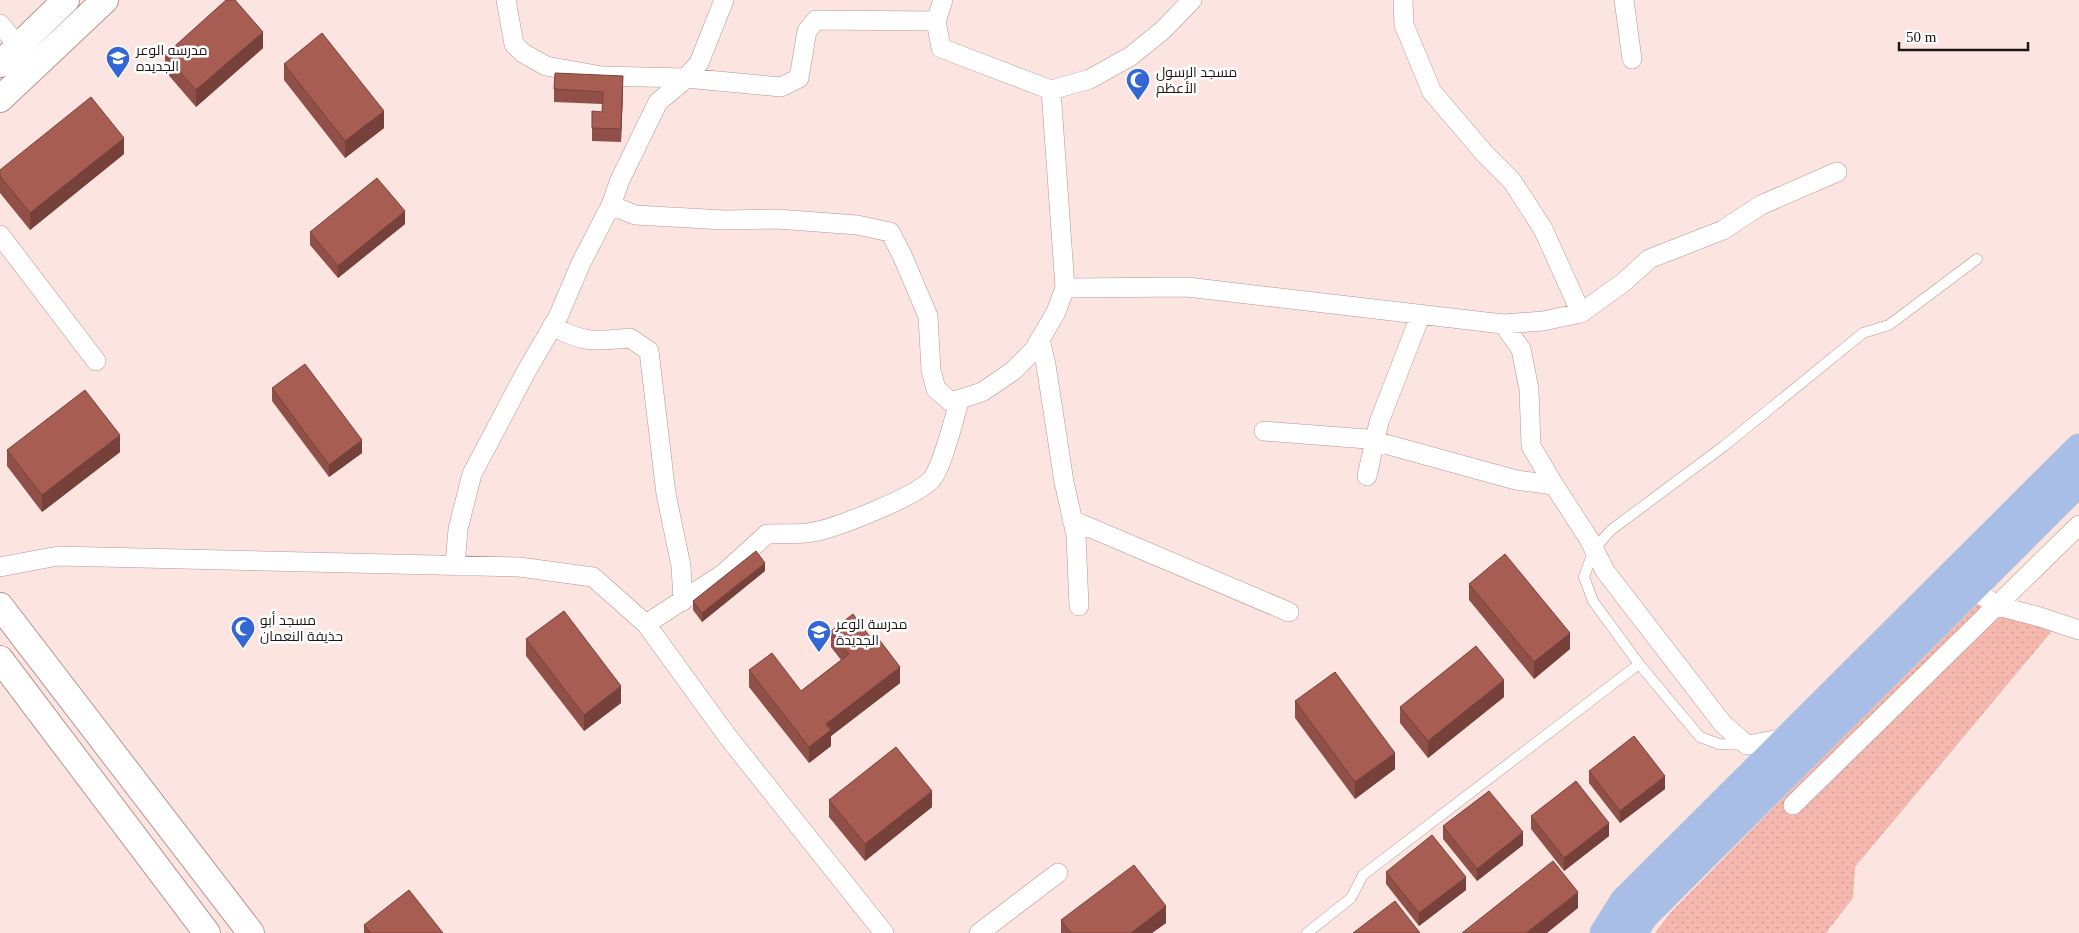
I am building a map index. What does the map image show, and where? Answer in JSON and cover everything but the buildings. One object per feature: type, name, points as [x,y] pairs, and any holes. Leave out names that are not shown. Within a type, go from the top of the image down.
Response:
[{"type":"main road","points":[[9,55],[66,0]]},
{"type":"main road","points":[[0,99],[105,0]]},
{"type":"main road","points":[[1604,933],[1624,901],[2079,448]]},
{"type":"main road","points":[[1633,933],[1644,916],[2079,482]]},
{"type":"main road","points":[[0,606],[251,933]]},
{"type":"main road","points":[[0,659],[207,933]]},
{"type":"street","points":[[506,0],[514,44],[523,53],[546,66],[602,76],[686,78],[780,87],[799,78],[808,30],[816,20],[936,21]]},
{"type":"street","points":[[455,566],[458,529],[472,474],[552,326],[581,263],[611,205],[620,180],[658,102],[686,78],[699,63],[724,0]]},
{"type":"street","points":[[944,0],[936,21],[941,48],[1051,90],[1090,79],[1131,56],[1163,30],[1192,0]]},
{"type":"street","points":[[1403,0],[1404,25],[1432,92],[1479,148],[1512,181],[1543,229],[1581,313]]},
{"type":"street","points":[[1624,0],[1632,59]]},
{"type":"street","points":[[0,24],[9,55]]},
{"type":"street","points":[[611,205],[635,215],[725,220],[777,218],[857,225],[890,232],[928,316],[930,370],[936,389],[951,402],[982,392],[1013,371],[1034,350],[1056,312],[1065,288],[1051,90]]},
{"type":"street","points":[[1065,288],[1187,287],[1503,324],[1543,321],[1581,313],[1624,282],[1649,259],[1723,230],[1760,205],[1837,172]]},
{"type":"street","points":[[0,235],[96,361]]},
{"type":"street","points":[[1367,476],[1380,422],[1420,314]]},
{"type":"street","points":[[1503,324],[1521,350],[1529,388],[1532,446],[1594,549],[1605,571],[1723,724],[1746,745],[1787,738]]},
{"type":"street","points":[[552,326],[571,336],[588,341],[630,338],[649,351],[666,494],[681,566],[682,601]]},
{"type":"street","points":[[1040,339],[1046,365],[1064,482],[1076,535],[1079,606]]},
{"type":"street","points":[[646,624],[723,574],[768,534],[811,532],[835,527],[903,498],[932,479],[942,456],[960,399]]},
{"type":"street","points":[[1264,431],[1367,439],[1507,478],[1554,485]]},
{"type":"street","points":[[1072,520],[1289,612]]},
{"type":"street","points":[[1793,805],[2079,525]]},
{"type":"street","points":[[0,567],[58,556],[519,567],[593,577],[646,624],[728,738],[884,933]]},
{"type":"street","points":[[1972,588],[1998,606],[2079,630]]},
{"type":"street","points":[[979,933],[1058,873]]},
{"type":"lane","points":[[1746,745],[1718,744],[1700,737],[1639,664],[1593,601],[1584,577],[1594,549],[1611,530],[1724,446],[1863,333],[1889,325],[1977,259]]},
{"type":"lane","points":[[1307,933],[1351,898],[1362,875],[1639,664]]},
{"type":"shaded area","points":[[1975,602],[2052,631],[1855,867],[1853,898],[1826,933],[1655,933],[1671,912]]},
{"type":"place","name":"مدرسه الوعر الجديده","points":[[118,79]]},
{"type":"place","name":"مسجد الرسول الأعظم","points":[[1138,101]]},
{"type":"place","name":"مسجد أبو حذيفة النعمان","points":[[243,649]]},
{"type":"place","name":"مدرسة الوعر الجديدة","points":[[819,653]]}]
